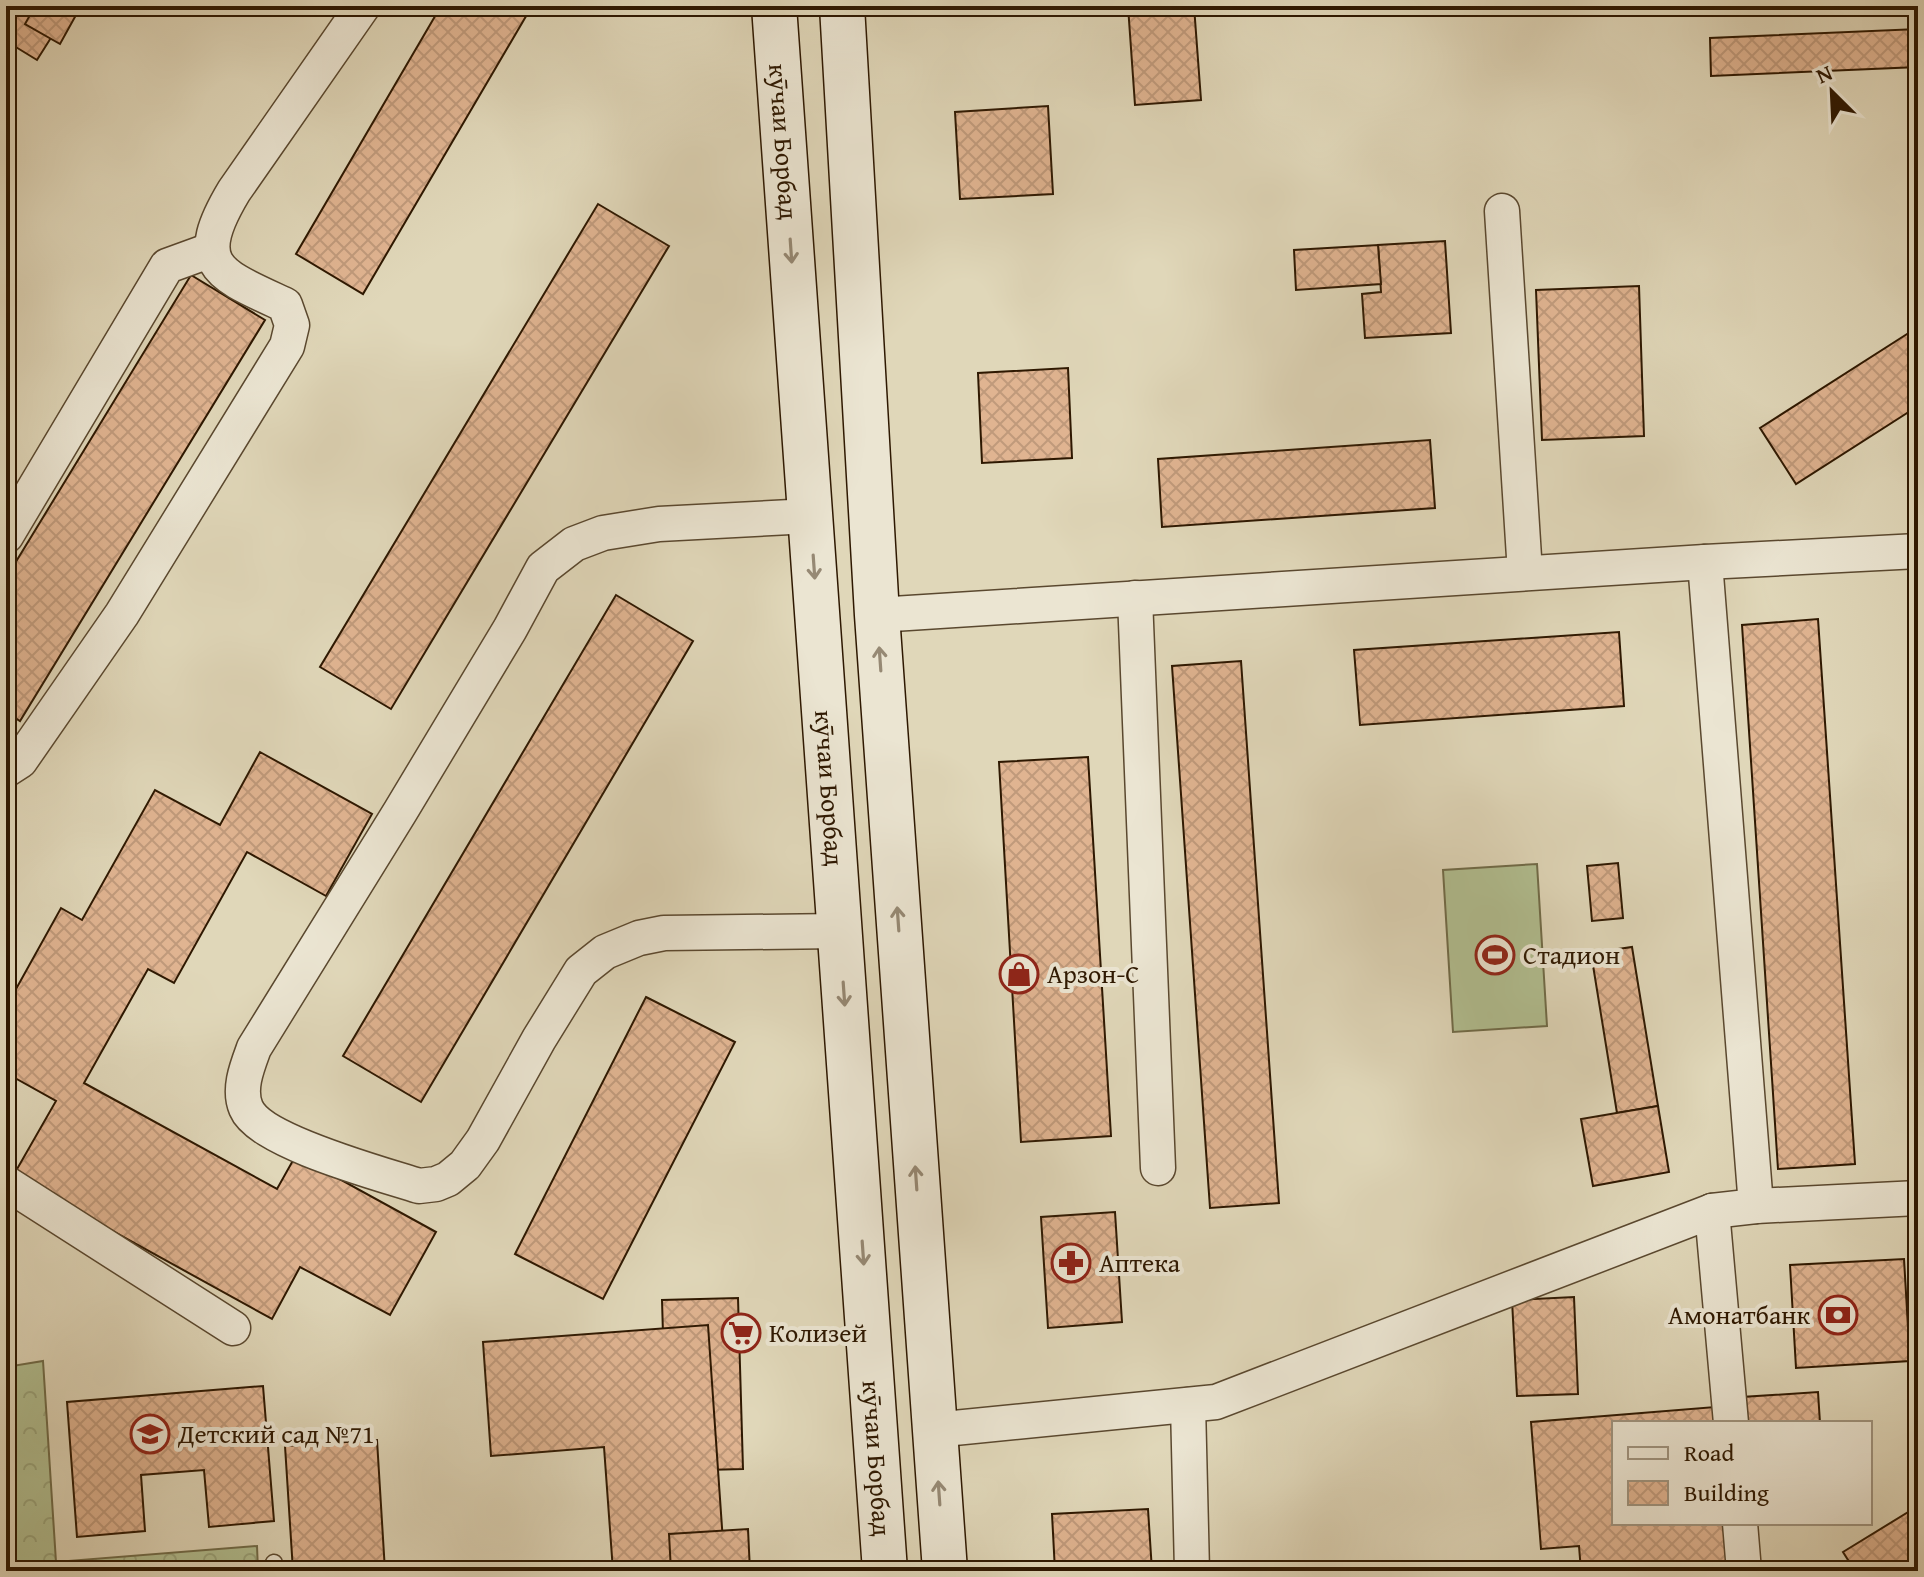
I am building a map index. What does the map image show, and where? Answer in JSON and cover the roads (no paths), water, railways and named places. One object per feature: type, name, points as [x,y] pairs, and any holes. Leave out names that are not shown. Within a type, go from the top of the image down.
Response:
[{"type":"main road","name":"кӯчаи Борбад","points":[[774,6],[885,1571]]},
{"type":"main road","points":[[842,6],[877,615],[945,1571]]},
{"type":"street","points":[[6,770],[20,761],[122,614],[287,346],[292,325],[285,305],[231,280],[220,270],[211,250],[211,240],[220,215],[234,191],[363,6]]},
{"type":"street","points":[[1502,211],[1525,573]]},
{"type":"street","points":[[6,536],[167,266],[211,250]]},
{"type":"street","points":[[810,516],[659,524],[603,533],[574,544],[543,568],[400,812],[254,1048],[245,1073],[245,1105],[260,1126],[282,1139],[419,1186],[436,1184],[465,1165],[483,1140],[581,971],[605,952],[639,938],[664,933],[840,931]]},
{"type":"street","points":[[877,615],[1918,551]]},
{"type":"street","points":[[1705,562],[1756,1206]]},
{"type":"street","points":[[1135,598],[1158,1168]]},
{"type":"street","points":[[6,1183],[233,1328]]},
{"type":"street","points":[[934,1430],[1216,1402],[1712,1211],[1918,1198]]},
{"type":"street","points":[[1712,1211],[1731,1421]]},
{"type":"street","points":[[1188,1405],[1192,1571]]},
{"type":"street","points":[[1740,1525],[1744,1571]]},
{"type":"place","name":"Стадион","points":[[1495,955]]},
{"type":"place","name":"Арзон-С","points":[[1019,974]]},
{"type":"place","name":"Аптека","points":[[1071,1263]]},
{"type":"place","name":"Амонатбанк","points":[[1838,1315]]},
{"type":"place","name":"Колизей","points":[[741,1333]]},
{"type":"place","name":"Детский сад №71","points":[[150,1434]]}]
